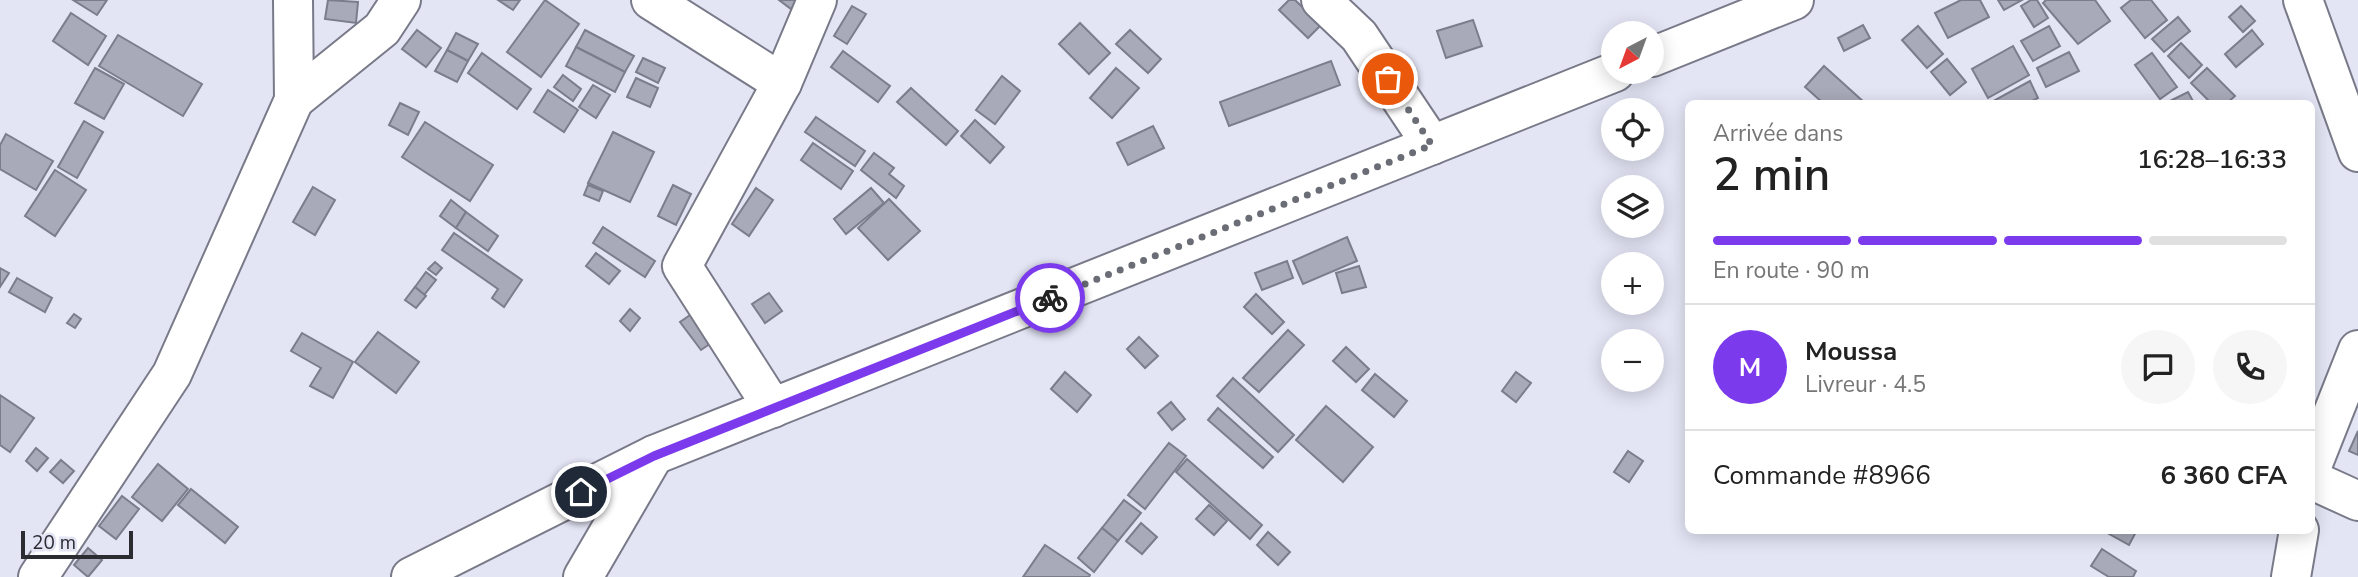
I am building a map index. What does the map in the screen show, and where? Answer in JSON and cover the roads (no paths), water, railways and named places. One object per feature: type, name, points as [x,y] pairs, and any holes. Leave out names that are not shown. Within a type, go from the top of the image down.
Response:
[{"type":"street","points":[[38,577],[172,374],[294,100],[293,0]]},
{"type":"street","points":[[294,100],[382,29],[401,0]]},
{"type":"street","points":[[651,0],[782,83]]},
{"type":"street","points":[[773,408],[681,266],[782,83],[817,0]]},
{"type":"street","points":[[1321,0],[1359,36],[1432,145]]},
{"type":"street","points":[[1664,52],[1794,0]]},
{"type":"street","points":[[2303,0],[2358,152]]},
{"type":"street","points":[[411,577],[654,456],[1601,78]]},
{"type":"street","points":[[2315,459],[2358,349]]},
{"type":"street","points":[[583,577],[654,456]]},
{"type":"street","points":[[2315,481],[2358,501]]},
{"type":"street","points":[[2291,577],[2298,534]]}]
